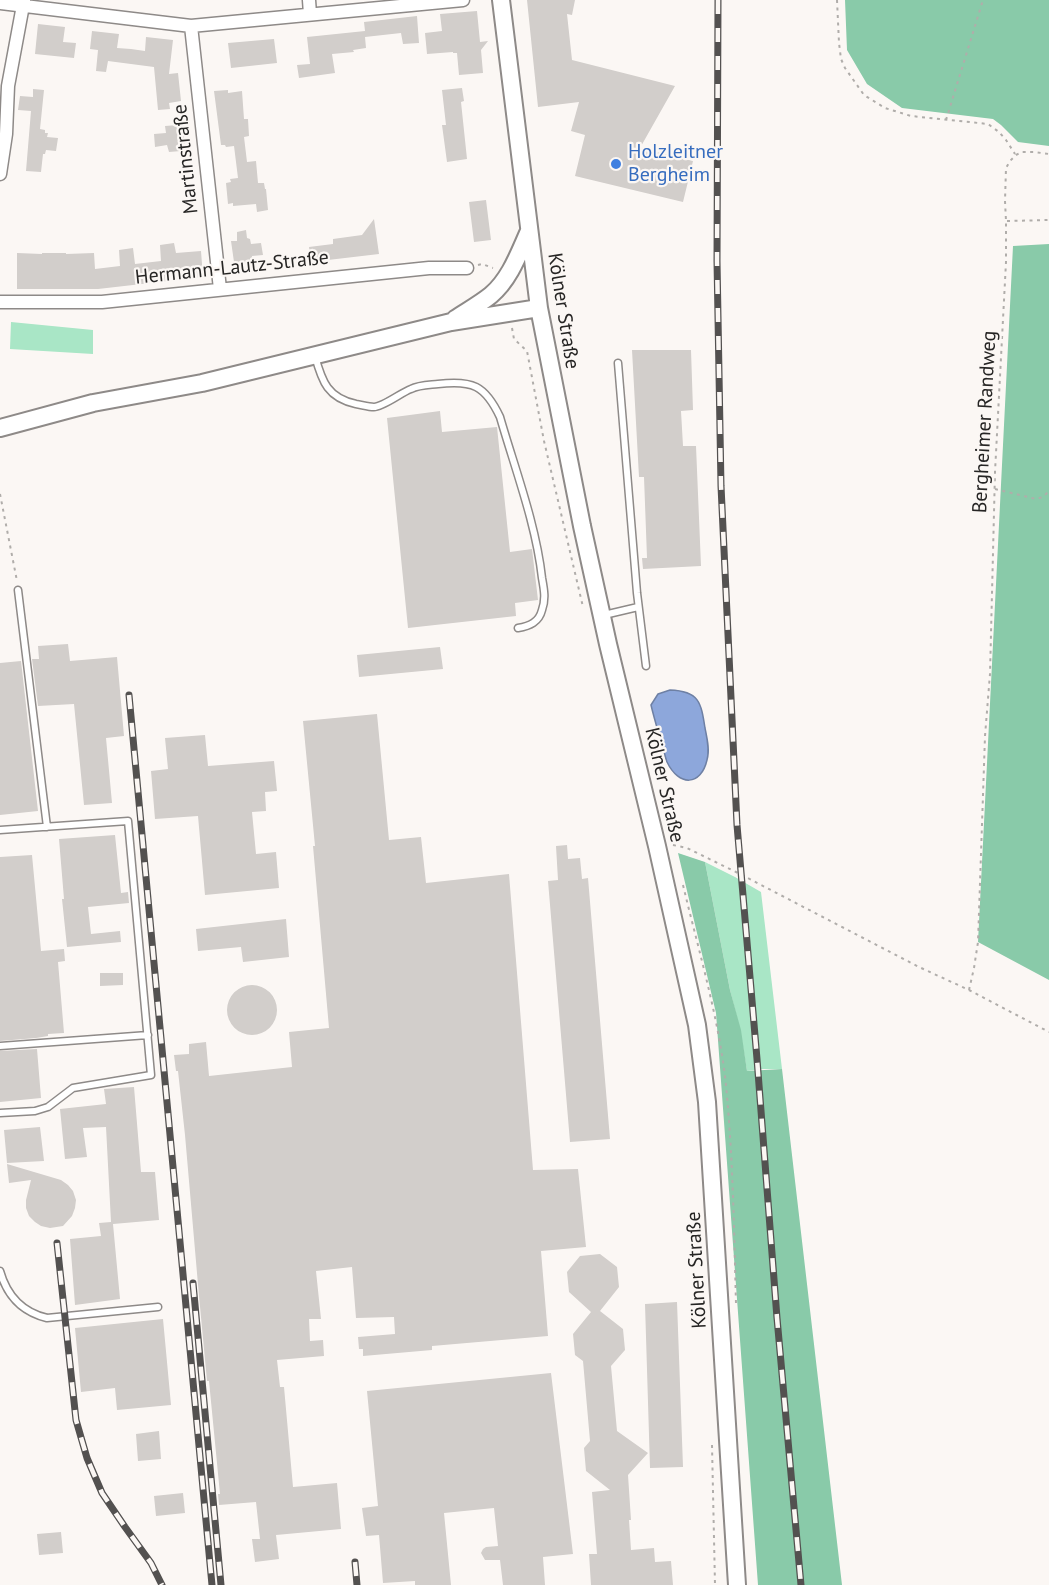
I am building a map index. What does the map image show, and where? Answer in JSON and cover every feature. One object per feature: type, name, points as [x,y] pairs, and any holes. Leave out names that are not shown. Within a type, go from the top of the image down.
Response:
[{"type":"main road","name":"Kölner Straße","points":[[501,0],[539,308],[582,526],[697,1025],[707,1102],[737,1585]]},
{"type":"main road","points":[[451,322],[491,295],[507,277],[529,230]]},
{"type":"main road","points":[[0,428],[93,403],[202,383],[451,322],[539,308]]},
{"type":"street","points":[[309,0],[310,14]]},
{"type":"street","points":[[0,3],[23,3],[191,26],[463,0]]},
{"type":"street","points":[[0,174],[6,134],[8,86],[23,3]]},
{"type":"street","name":"Martinstraße","points":[[191,26],[220,289]]},
{"type":"street","name":"Hermann-Lautz-Straße","points":[[0,302],[102,302],[429,267],[467,268]]},
{"type":"lane","points":[[315,355],[325,384],[340,400],[376,407],[413,387],[459,382],[475,386],[494,403],[539,551],[545,598],[536,622],[518,628]]},
{"type":"lane","points":[[618,363],[638,607],[646,666]]},
{"type":"lane","points":[[18,590],[46,827]]},
{"type":"lane","points":[[602,615],[638,607]]},
{"type":"lane","points":[[0,830],[128,821],[152,1075],[73,1088],[48,1107],[35,1111],[0,1113]]},
{"type":"lane","points":[[0,1046],[148,1035]]},
{"type":"lane","points":[[0,1271],[5,1285],[23,1309],[47,1318],[158,1306]]},
{"type":"path","points":[[837,0],[838,44],[841,58],[845,68],[864,95],[885,108],[911,116],[988,124],[999,132],[1016,155],[1022,152],[1049,154]]},
{"type":"path","points":[[946,120],[983,0]]},
{"type":"path","name":"Bergheimer Randweg","points":[[969,990],[978,942],[1006,262],[1006,168],[1016,155]]},
{"type":"path","points":[[1006,221],[1049,220]]},
{"type":"path","points":[[510,312],[514,339],[527,351],[544,441],[584,612]]},
{"type":"path","points":[[995,489],[1036,499],[1043,497],[1049,491]]},
{"type":"path","points":[[0,494],[18,590]]},
{"type":"path","points":[[657,846],[687,848],[1049,1032]]},
{"type":"path","points":[[711,1439],[715,1585]]},
{"type":"green space","points":[[845,0],[1049,0],[1049,146],[1018,142],[993,119],[902,108],[867,84],[847,50]]},
{"type":"green space","points":[[1049,244],[1049,980],[978,942],[1013,246]]},
{"type":"green space","points":[[11,322],[93,330],[93,354],[10,349]]},
{"type":"green space","points":[[678,853],[705,862],[730,990],[741,1030],[747,1071],[782,1069],[842,1585],[758,1585],[716,1013]]},
{"type":"green space","points":[[705,862],[761,892],[782,1069],[747,1071]]},
{"type":"water","points":[[670,690],[693,696],[702,711],[708,756],[704,769],[695,779],[683,779],[677,776],[667,762],[651,705],[658,694]]},
{"type":"building","points":[[527,0],[575,0],[572,15],[567,14],[572,60],[675,86],[640,148],[693,161],[683,202],[575,176],[585,135],[571,131],[579,102],[538,107]]},
{"type":"building","points":[[477,11],[480,42],[488,41],[481,50],[483,73],[459,75],[457,53],[427,54],[425,33],[442,31],[440,14]]},
{"type":"building","points":[[417,16],[419,43],[403,44],[401,33],[365,37],[366,48],[353,50],[354,52],[332,54],[335,73],[299,78],[297,65],[310,64],[307,37],[365,31],[364,22]]},
{"type":"building","points":[[38,24],[65,27],[63,42],[76,43],[74,58],[35,54]]},
{"type":"building","points":[[92,31],[119,34],[117,48],[145,51],[146,37],[173,40],[169,74],[178,73],[181,101],[169,103],[170,109],[158,110],[154,67],[108,61],[106,72],[96,71],[98,50],[90,49]]},
{"type":"building","points":[[274,39],[277,63],[231,68],[228,43]]},
{"type":"building","points":[[462,88],[464,101],[461,102],[467,159],[447,162],[442,125],[446,125],[442,90]]},
{"type":"building","points":[[33,89],[44,90],[40,129],[48,133],[47,137],[58,138],[56,151],[46,150],[43,154],[41,172],[26,171],[31,111],[18,110],[20,96],[33,97]]},
{"type":"building","points":[[228,90],[228,93],[242,91],[244,119],[248,119],[249,136],[244,137],[247,162],[256,161],[258,183],[264,183],[268,210],[257,212],[256,204],[233,206],[233,203],[228,204],[226,183],[231,182],[230,179],[238,178],[234,146],[221,145],[214,91]]},
{"type":"building","points":[[178,125],[178,128],[183,127],[185,148],[180,149],[181,151],[169,152],[167,145],[155,147],[154,134],[166,133],[165,126]]},
{"type":"building","points":[[486,200],[491,240],[474,242],[469,202]]},
{"type":"building","points":[[374,219],[379,254],[311,262],[309,247],[333,244],[333,239],[362,235]]},
{"type":"building","points":[[246,230],[251,244],[261,243],[263,255],[252,256],[251,263],[240,264],[240,262],[234,262],[231,241],[237,241],[237,232]]},
{"type":"building","points":[[174,243],[176,253],[201,251],[203,277],[98,289],[17,289],[17,253],[94,253],[95,269],[120,266],[119,250],[133,248],[135,264],[161,261],[160,245]]},
{"type":"building","points":[[632,350],[691,350],[693,410],[681,411],[683,446],[696,446],[701,566],[643,569],[642,558],[647,558],[644,477],[639,477]]},
{"type":"building","points":[[440,411],[442,432],[497,427],[510,552],[532,549],[538,600],[515,603],[516,616],[408,628],[387,418]]},
{"type":"building","points":[[68,644],[70,661],[117,657],[124,736],[106,738],[112,803],[84,805],[74,704],[38,706],[32,659],[39,659],[38,646]]},
{"type":"building","points":[[440,647],[443,669],[359,677],[357,655]]},
{"type":"building","points":[[21,661],[38,811],[0,815],[0,663]]},
{"type":"building","points":[[377,714],[389,840],[421,837],[426,883],[509,874],[533,1170],[578,1169],[586,1247],[541,1251],[548,1336],[432,1346],[432,1350],[363,1356],[363,1349],[359,1349],[358,1337],[395,1334],[394,1317],[356,1318],[352,1267],[316,1271],[321,1319],[309,1319],[310,1341],[323,1340],[324,1356],[277,1360],[280,1387],[284,1387],[293,1487],[337,1483],[341,1529],[276,1535],[279,1559],[255,1562],[252,1539],[260,1539],[256,1502],[219,1505],[218,1494],[220,1494],[209,1381],[207,1381],[185,1135],[174,1055],[189,1054],[189,1044],[206,1042],[209,1076],[292,1067],[289,1032],[329,1028],[303,721]]},
{"type":"building","points":[[205,735],[208,766],[274,761],[277,791],[265,792],[266,811],[252,812],[256,854],[276,852],[279,888],[205,895],[198,816],[155,819],[151,771],[168,769],[165,738]]},
{"type":"building","points":[[115,835],[121,893],[128,892],[129,903],[88,907],[91,934],[120,931],[121,942],[67,947],[59,839]]},
{"type":"building","points":[[567,845],[568,859],[580,858],[582,879],[588,878],[610,1139],[570,1142],[548,881],[558,880],[556,846]]},
{"type":"building","points":[[32,855],[41,951],[64,949],[65,961],[58,962],[64,1033],[0,1041],[0,857]]},
{"type":"building","points":[[286,919],[289,957],[243,962],[241,947],[198,951],[196,929]]},
{"type":"building","points":[[100,973],[123,973],[123,985],[100,986]]},
{"type":"building","points":[[247,985],[257,985],[270,992],[277,1005],[277,1015],[270,1028],[257,1035],[247,1035],[238,1031],[231,1024],[227,1015],[227,1005],[231,996],[238,989]]},
{"type":"building","points":[[37,1049],[41,1098],[0,1102],[0,1051]]},
{"type":"building","points":[[134,1087],[141,1172],[155,1172],[159,1220],[113,1224],[120,1299],[75,1305],[70,1239],[101,1236],[99,1223],[111,1222],[106,1127],[83,1128],[87,1157],[65,1159],[60,1109],[106,1104],[104,1089]]},
{"type":"building","points":[[40,1127],[44,1161],[7,1163],[4,1130]]},
{"type":"building","points":[[7,1164],[61,1180],[68,1185],[76,1200],[72,1216],[63,1226],[50,1228],[41,1226],[29,1216],[26,1200],[31,1180],[9,1183]]},
{"type":"building","points":[[600,1254],[617,1267],[619,1287],[600,1311],[623,1329],[625,1350],[611,1366],[617,1431],[648,1453],[628,1475],[631,1550],[654,1548],[655,1562],[671,1561],[673,1585],[591,1585],[589,1554],[597,1554],[592,1492],[610,1490],[586,1471],[584,1448],[590,1441],[583,1361],[575,1355],[573,1334],[591,1312],[569,1292],[567,1272],[580,1256]]},
{"type":"building","points":[[677,1302],[683,1467],[650,1468],[645,1304]]},
{"type":"building","points":[[163,1319],[171,1405],[117,1410],[115,1388],[81,1392],[75,1328]]},
{"type":"building","points":[[551,1373],[573,1554],[543,1557],[545,1585],[503,1585],[500,1560],[485,1560],[481,1553],[486,1547],[498,1546],[494,1508],[444,1513],[451,1585],[415,1585],[415,1581],[383,1583],[379,1535],[366,1536],[362,1508],[378,1506],[367,1391]]},
{"type":"building","points":[[159,1431],[161,1459],[138,1461],[136,1434]]},
{"type":"building","points":[[183,1493],[185,1513],[156,1516],[154,1496]]},
{"type":"building","points":[[61,1532],[63,1553],[39,1555],[37,1534]]},
{"type":"railway","points":[[718,0],[717,261],[721,486],[737,825],[801,1585]]},
{"type":"railway","points":[[129,695],[212,1585]]},
{"type":"railway","points":[[57,1243],[76,1420],[87,1458],[102,1493],[151,1563],[162,1585]]},
{"type":"railway","points":[[193,1283],[221,1585]]},
{"type":"railway","points":[[355,1562],[357,1585]]},
{"type":"place","name":"Holzleitner Bergheim","points":[[616,164]]}]
